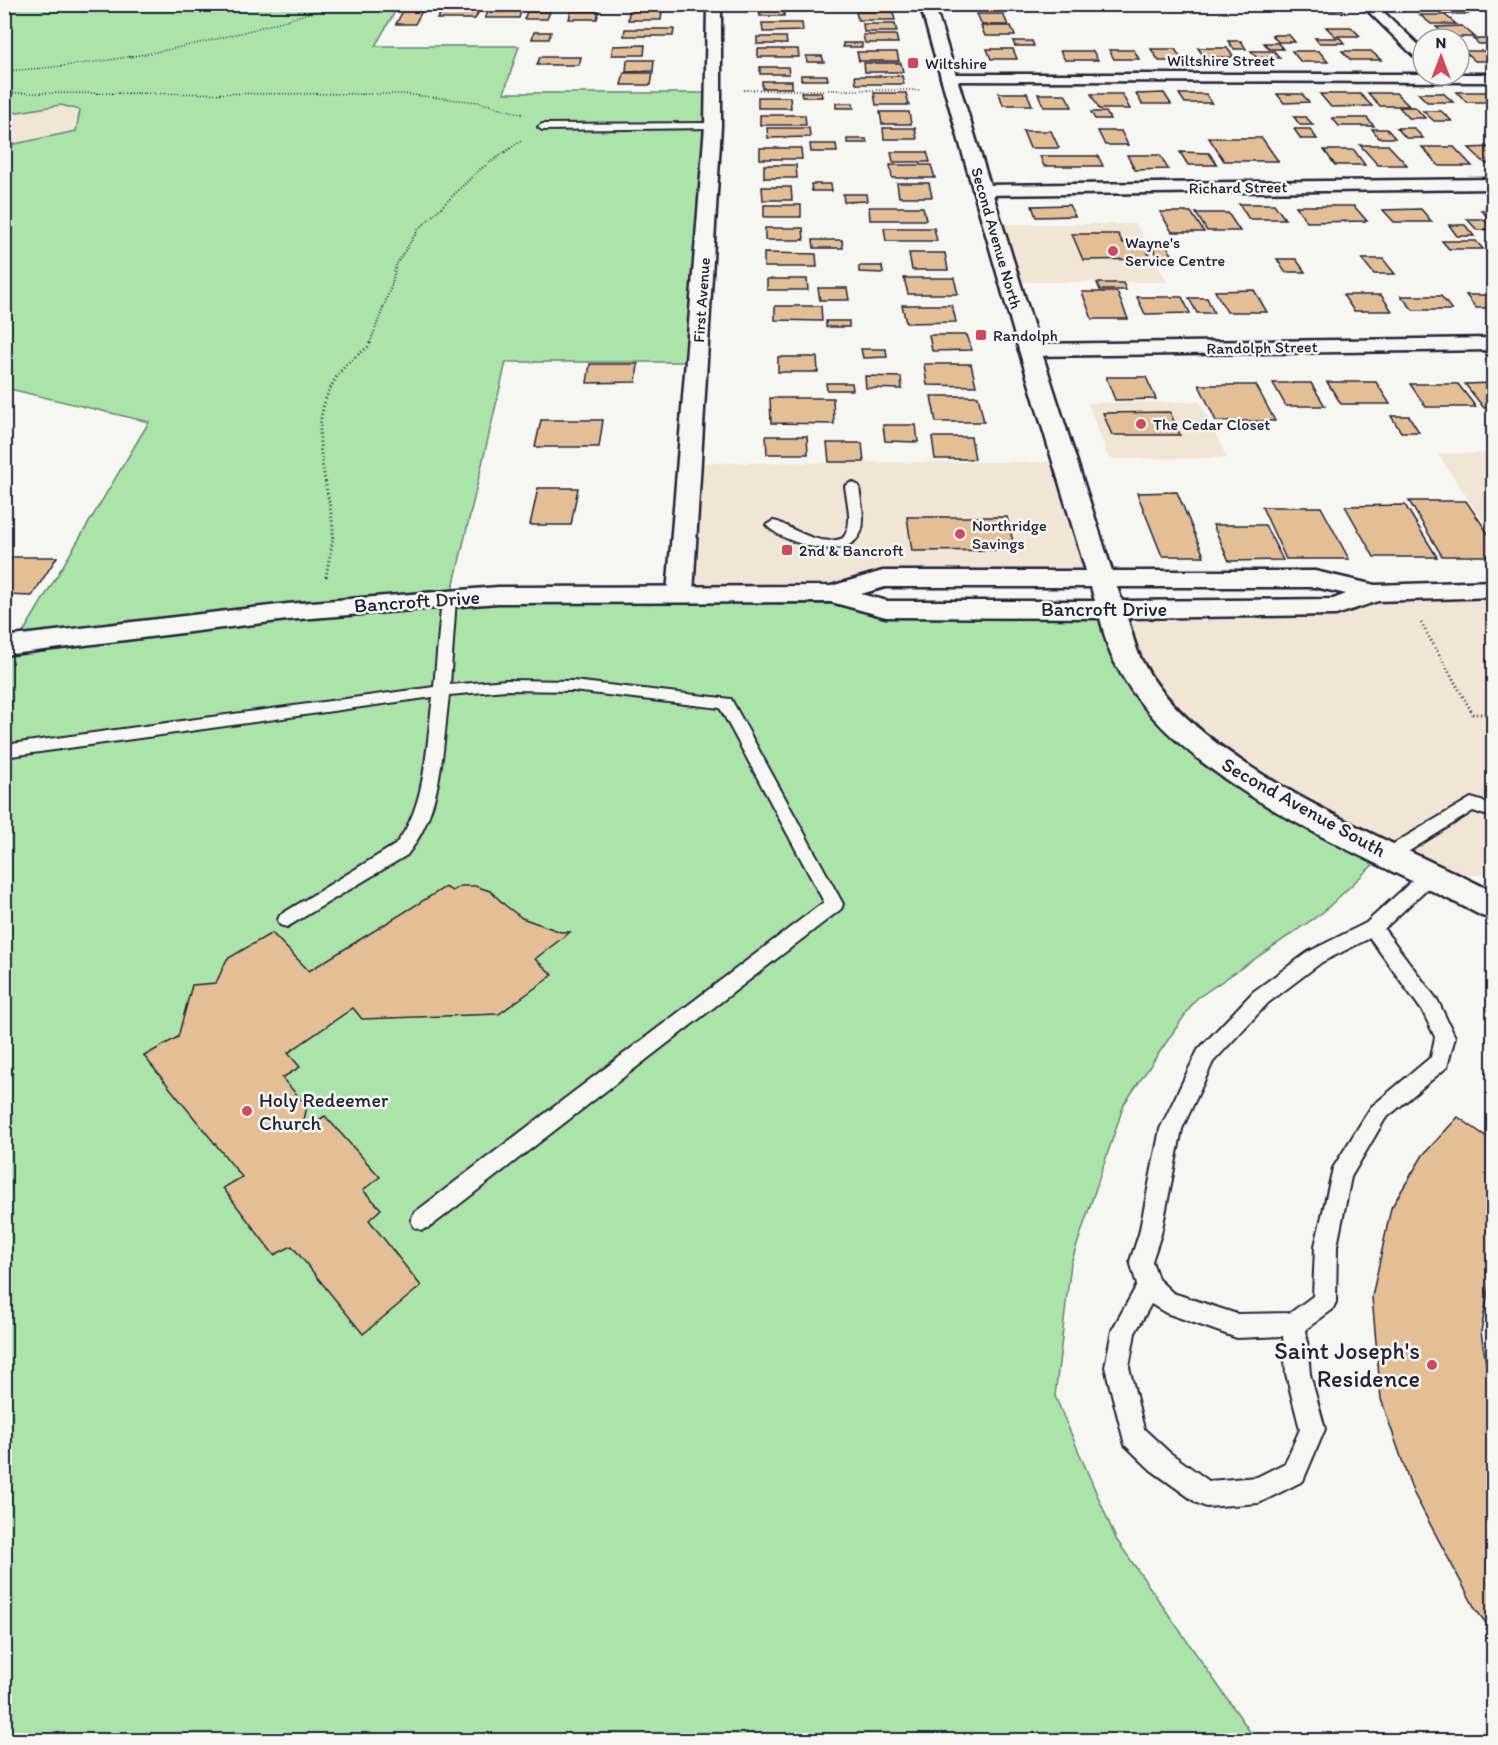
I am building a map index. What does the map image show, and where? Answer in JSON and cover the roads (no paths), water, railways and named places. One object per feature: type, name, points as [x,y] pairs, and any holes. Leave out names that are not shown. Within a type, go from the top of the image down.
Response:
[{"type":"street","name":"First Avenue","points":[[680,594],[713,126],[714,4]]},
{"type":"street","name":"Second Avenue North","points":[[927,4],[1030,350],[1112,609]]},
{"type":"street","points":[[1367,4],[1411,46]]},
{"type":"street","name":"Wiltshire Street","points":[[948,78],[1411,76]]},
{"type":"street","name":"Wiltshire Street","points":[[1471,77],[1494,78]]},
{"type":"street","name":"Richard Street","points":[[983,190],[1494,184]]},
{"type":"street","name":"Randolph Street","points":[[1030,350],[1494,344]]},
{"type":"street","name":"Bancroft Drive","points":[[832,594],[884,579],[1315,579],[1375,593],[1494,589]]},
{"type":"street","name":"Bancroft Drive","points":[[4,646],[316,609],[449,598],[615,593],[832,594],[886,609],[1112,609],[1336,607],[1375,593]]},
{"type":"street","name":"Second Avenue South","points":[[1112,609],[1127,660],[1145,689],[1169,718],[1195,743],[1281,799],[1494,907]]},
{"type":"lane","points":[[542,127],[713,126]]},
{"type":"lane","points":[[773,525],[808,542],[840,545],[849,540],[854,532],[852,486]]},
{"type":"lane","points":[[287,920],[400,850],[414,834],[421,818],[429,786],[442,691],[449,598]]},
{"type":"lane","points":[[4,751],[442,691],[506,685],[573,686],[725,704],[834,904],[422,1220]]},
{"type":"lane","points":[[1389,855],[1471,804],[1494,812]]},
{"type":"lane","points":[[1373,928],[1431,1007],[1445,1037],[1440,1061],[1378,1113],[1341,1175],[1326,1246],[1324,1302],[1294,1324],[1237,1326],[1166,1302],[1149,1286],[1141,1261],[1150,1234],[1171,1129],[1205,1056],[1261,997],[1315,957],[1373,928],[1430,875]]},
{"type":"lane","points":[[1149,1286],[1124,1330],[1117,1367],[1123,1396],[1134,1436],[1160,1461],[1206,1494],[1259,1490],[1294,1472],[1313,1430],[1298,1374],[1294,1324]]},
{"type":"place","name":"Wiltshire","points":[[913,63]]},
{"type":"place","name":"Wayne's Service Centre","points":[[1113,251]]},
{"type":"place","name":"Randolph","points":[[981,335]]},
{"type":"place","name":"The Cedar Closet","points":[[1141,424]]},
{"type":"place","name":"Northridge Savings","points":[[960,534]]},
{"type":"place","name":"2nd & Bancroft","points":[[787,550]]},
{"type":"place","name":"Holy Redeemer Church","points":[[247,1111]]},
{"type":"place","name":"Saint Joseph's Residence","points":[[1432,1365]]}]
